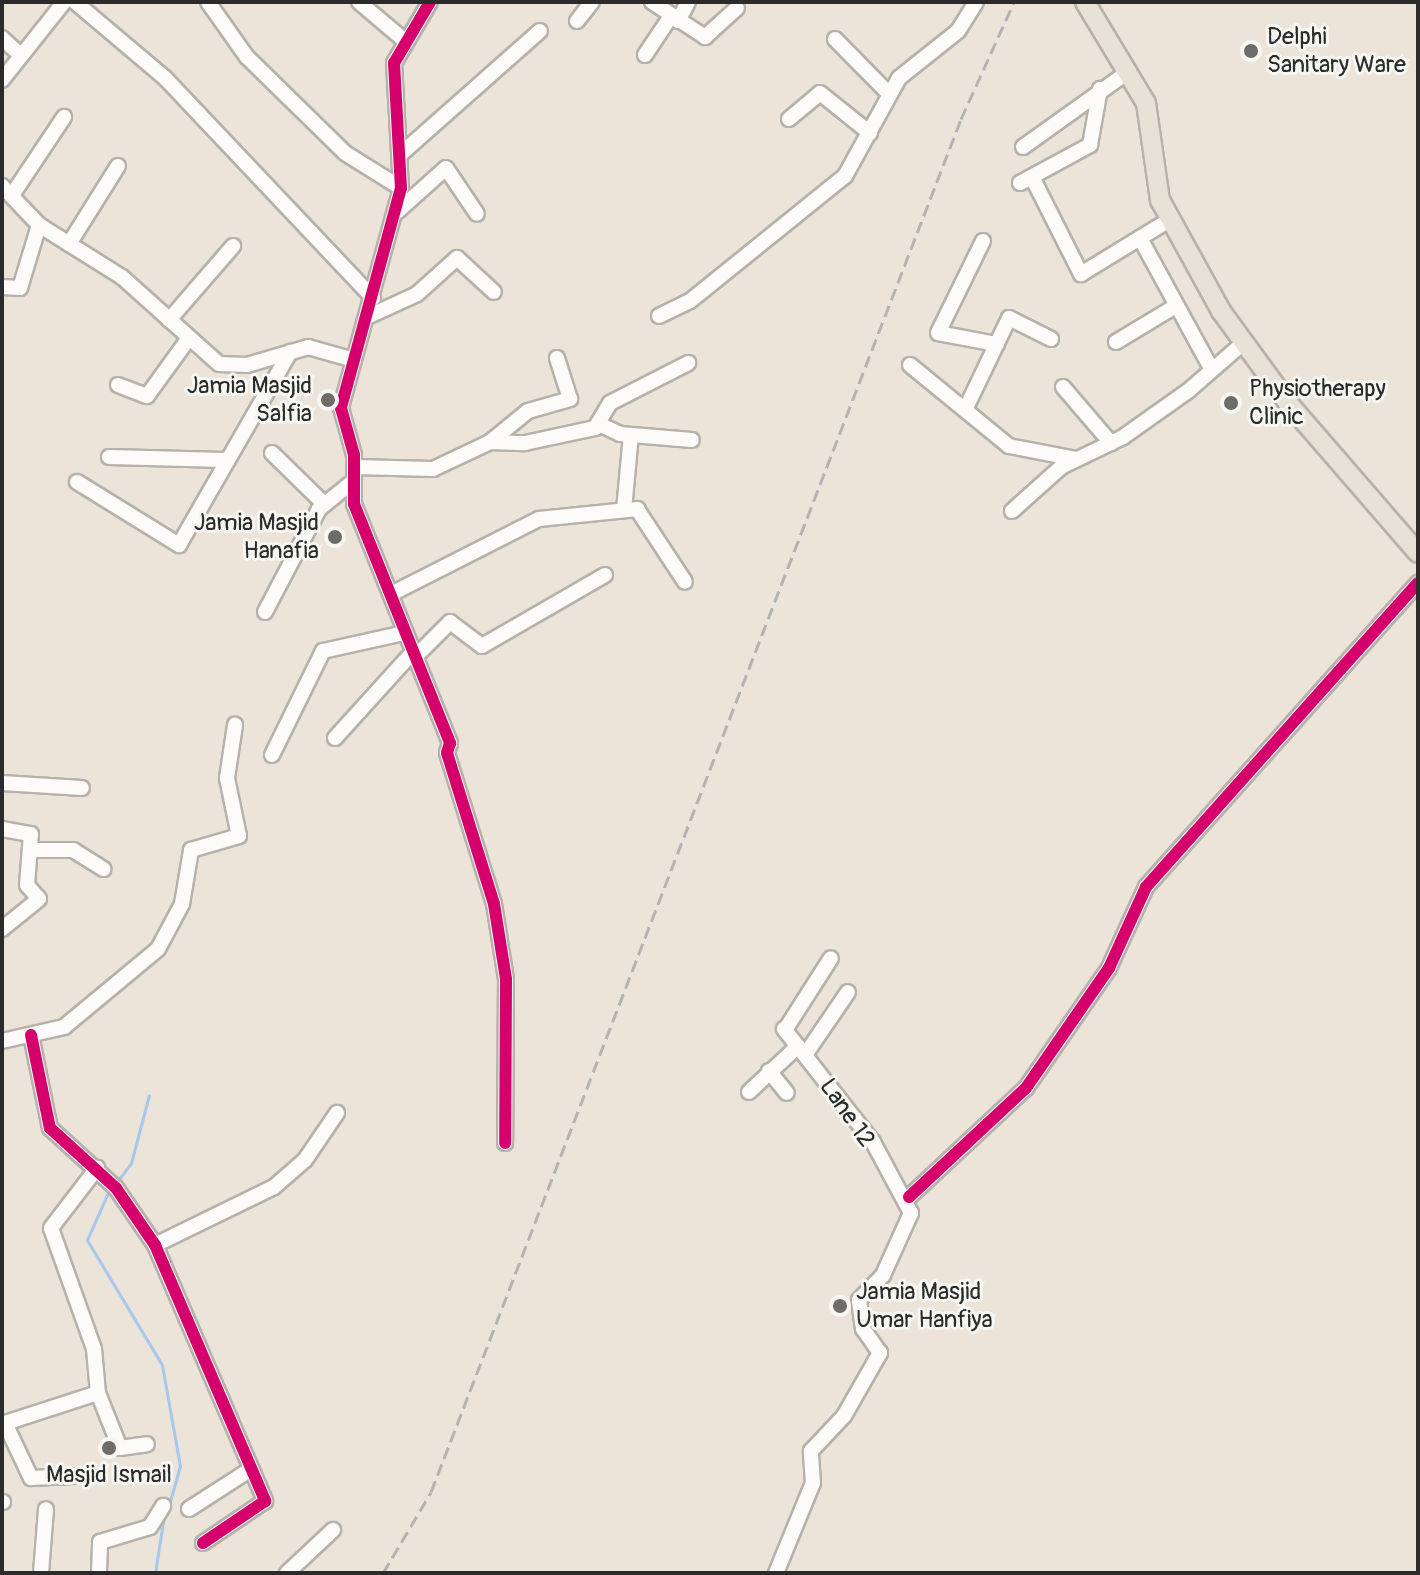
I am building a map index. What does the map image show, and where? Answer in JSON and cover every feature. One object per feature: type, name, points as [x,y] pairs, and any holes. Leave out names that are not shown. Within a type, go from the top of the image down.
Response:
[{"type":"main road","points":[[1085,2],[1129,71],[1152,125],[1169,220],[1242,344],[1418,553]]},
{"type":"street","points":[[2,80],[64,2]]},
{"type":"street","points":[[75,2],[165,78],[373,298]]},
{"type":"street","points":[[208,2],[247,57],[345,153],[401,188]]},
{"type":"street","points":[[359,2],[404,40]]},
{"type":"street","points":[[430,2],[404,40],[392,86],[402,153],[401,188],[341,408],[354,467],[351,483],[393,593],[404,633],[450,743],[447,753],[494,904],[506,979],[505,1143]]},
{"type":"street","points":[[577,21],[592,2]]},
{"type":"street","points":[[652,2],[708,36],[737,8]]},
{"type":"street","points":[[645,55],[688,2]]},
{"type":"street","points":[[659,316],[690,301],[845,176],[889,94],[910,67],[958,31],[976,2]]},
{"type":"street","points":[[402,153],[540,31]]},
{"type":"street","points":[[2,38],[21,56]]},
{"type":"street","points":[[835,39],[889,94]]},
{"type":"street","points":[[1023,147],[1129,71]]},
{"type":"street","points":[[1100,89],[1090,145],[1026,180],[1081,274],[1169,220]]},
{"type":"street","points":[[789,119],[820,93],[870,133]]},
{"type":"street","points":[[64,117],[7,191],[39,225],[122,277],[187,341],[229,366],[315,347],[354,360]]},
{"type":"street","points":[[69,244],[118,166]]},
{"type":"street","points":[[397,211],[446,168],[477,214]]},
{"type":"street","points":[[2,287],[20,288],[39,225]]},
{"type":"street","points":[[1140,238],[1174,307],[1212,370]]},
{"type":"street","points":[[983,241],[938,333],[997,344]]},
{"type":"street","points":[[169,320],[233,246]]},
{"type":"street","points":[[367,317],[409,299],[457,258],[494,292]]},
{"type":"street","points":[[1116,342],[1174,307]]},
{"type":"street","points":[[965,410],[997,344],[1015,316],[1051,339]]},
{"type":"street","points":[[118,385],[147,396],[187,341]]},
{"type":"street","points":[[1012,511],[1076,459],[1111,443],[1212,370],[1242,344]]},
{"type":"street","points":[[77,482],[174,546],[290,352]]},
{"type":"street","points":[[354,467],[433,469],[490,442],[528,411],[572,397],[557,358]]},
{"type":"street","points":[[601,425],[610,403],[688,363]]},
{"type":"street","points":[[910,365],[1017,451],[1076,459]]},
{"type":"street","points":[[1063,387],[1111,443]]},
{"type":"street","points":[[490,442],[525,443],[601,425],[631,435],[692,440]]},
{"type":"street","points":[[624,510],[631,435]]},
{"type":"street","points":[[272,453],[324,504]]},
{"type":"street","points":[[109,457],[225,460]]},
{"type":"street","points":[[265,612],[324,504],[351,483]]},
{"type":"street","points":[[393,593],[539,519],[624,510],[643,511],[685,582]]},
{"type":"street","points":[[335,738],[450,622],[482,646],[605,575]]},
{"type":"street","points":[[776,1573],[813,1483],[811,1451],[844,1416],[880,1353],[863,1329],[859,1300],[894,1255],[911,1213],[909,1197],[1026,1088],[1109,968],[1146,887],[1418,583]]},
{"type":"street","points":[[272,755],[323,651],[404,633]]},
{"type":"street","points":[[2,1041],[76,1020],[110,983],[158,949],[182,904],[191,850],[239,836],[227,778],[235,725]]},
{"type":"street","points":[[2,783],[82,788]]},
{"type":"street","points":[[2,829],[29,832],[27,885],[39,899],[2,929]]},
{"type":"street","points":[[30,850],[73,850],[103,869]]},
{"type":"street","name":"Lane 12","points":[[831,958],[785,1029],[909,1197]]},
{"type":"street","points":[[749,1092],[769,1071],[801,1051],[848,992]]},
{"type":"street","points":[[31,1035],[50,1128],[97,1168],[155,1245],[265,1501],[203,1543]]},
{"type":"street","points":[[769,1071],[787,1093]]},
{"type":"street","points":[[155,1245],[274,1187],[305,1160],[337,1113]]},
{"type":"street","points":[[97,1168],[51,1228],[94,1349],[98,1393],[120,1448],[147,1444]]},
{"type":"street","points":[[73,1476],[31,1478],[3,1424],[98,1393]]},
{"type":"street","points":[[189,1509],[251,1469]]},
{"type":"street","points":[[99,1573],[100,1542],[150,1527],[163,1506]]},
{"type":"street","points":[[41,1573],[46,1509]]},
{"type":"street","points":[[287,1573],[333,1530]]},
{"type":"waterway","points":[[116,1183],[131,1163],[149,1095]]},
{"type":"waterway","points":[[110,1188],[87,1240],[162,1365],[180,1466],[169,1505]]},
{"type":"waterway","points":[[155,1573],[164,1515]]},
{"type":"railway","points":[[383,1573],[431,1492],[961,119],[1014,2]]},
{"type":"cycle path","points":[[430,2],[394,63],[401,188],[341,408],[354,455],[354,504],[450,743],[447,753],[494,904],[506,979],[505,1143]]},
{"type":"cycle path","points":[[909,1197],[1026,1088],[1109,968],[1146,887],[1418,583]]},
{"type":"cycle path","points":[[31,1035],[50,1128],[116,1188],[155,1245],[265,1501],[203,1543]]},
{"type":"place","name":"Delphi Sanitary Ware","points":[[1251,51]]},
{"type":"place","name":"Jamia Masjid Salfia","points":[[328,400]]},
{"type":"place","name":"Physiotherapy Clinic","points":[[1231,403]]},
{"type":"place","name":"Jamia Masjid Hanafia","points":[[335,537]]},
{"type":"place","name":"Jamia Masjid Umar Hanfiya","points":[[840,1306]]},
{"type":"place","name":"Masjid Ismail","points":[[109,1448]]}]
